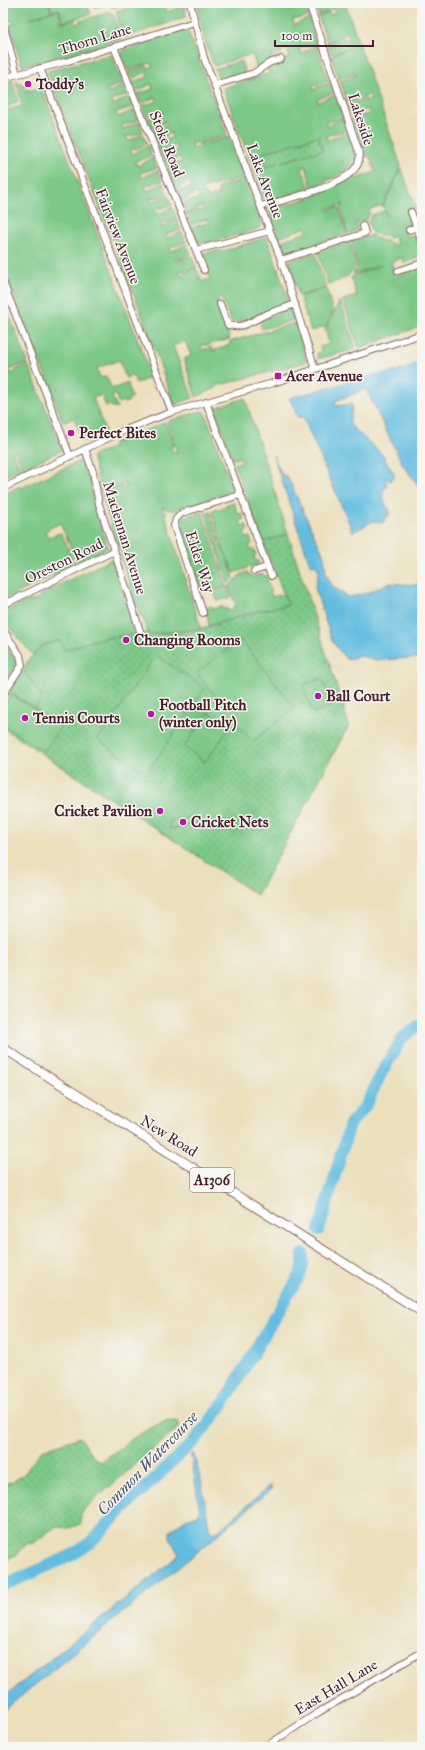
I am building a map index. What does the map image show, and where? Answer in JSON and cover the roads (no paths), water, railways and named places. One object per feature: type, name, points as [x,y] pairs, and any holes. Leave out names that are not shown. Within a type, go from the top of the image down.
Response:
[{"type":"main road","name":"New Road","points":[[3,1048],[422,1312]]},
{"type":"street","name":"Lake Avenue","points":[[190,3],[194,22],[215,85],[281,260],[315,369]]},
{"type":"street","name":"Lakeside","points":[[261,206],[303,196],[327,186],[356,168],[359,160],[360,155],[309,3]]},
{"type":"street","name":"Thorn Lane","points":[[3,78],[114,47],[194,22]]},
{"type":"street","points":[[3,24],[17,74]]},
{"type":"street","name":"Stoke Road","points":[[114,47],[204,270]]},
{"type":"street","points":[[215,85],[254,73],[269,63],[281,59]]},
{"type":"street","name":"Fairview Avenue","points":[[40,68],[172,412]]},
{"type":"street","points":[[412,212],[422,242]]},
{"type":"street","points":[[281,260],[366,233],[363,226]]},
{"type":"street","points":[[409,230],[417,227]]},
{"type":"street","points":[[196,250],[270,230]]},
{"type":"street","points":[[398,271],[422,263]]},
{"type":"street","points":[[3,282],[70,456]]},
{"type":"street","points":[[220,304],[228,325],[234,327],[244,325],[267,314],[295,304]]},
{"type":"street","points":[[3,488],[125,430],[172,412],[315,369],[422,334]]},
{"type":"street","points":[[206,402],[270,576]]},
{"type":"street","name":"Maclennan Avenue","points":[[85,449],[93,472],[99,504],[141,634]]},
{"type":"street","name":"Elder Way","points":[[203,613],[174,526],[176,518],[182,513],[240,495]]},
{"type":"street","name":"Oreston Road","points":[[3,605],[114,551]]},
{"type":"street","points":[[254,571],[267,567]]},
{"type":"street","points":[[3,630],[20,655],[22,664],[3,694]]},
{"type":"street","name":"East Hall Lane","points":[[265,1747],[319,1712],[422,1652]]},
{"type":"water","points":[[422,361],[422,490],[403,465],[366,389],[335,401],[337,406],[352,404],[350,425],[384,456],[395,475],[391,481],[385,478],[387,486],[382,492],[385,504],[390,510],[389,516],[386,517],[383,523],[373,521],[353,532],[303,417],[298,417],[289,398],[371,376],[402,370]]},
{"type":"water","points":[[273,455],[282,475],[287,476],[324,556],[326,574],[333,587],[348,597],[368,593],[388,583],[416,585],[422,579],[422,655],[418,658],[372,660],[362,656],[346,659],[332,641],[315,588],[319,570],[316,565],[310,564]]},
{"type":"water","points":[[193,1453],[201,1480],[210,1532],[217,1532],[270,1485],[272,1488],[218,1535],[3,1711],[3,1698],[179,1555],[170,1538],[170,1531],[186,1519],[198,1515],[200,1511],[191,1456]]},
{"type":"waterway","name":"Common Watercourse","points":[[319,1230],[350,1124],[365,1107],[382,1072],[403,1037],[422,1023]]},
{"type":"waterway","name":"Common Watercourse","points":[[3,1586],[72,1555],[90,1543],[197,1438],[223,1404],[300,1275],[303,1266],[303,1254]]},
{"type":"place","name":"Toddy's","points":[[28,84]]},
{"type":"place","name":"Acer Avenue","points":[[278,376]]},
{"type":"place","name":"Perfect Bites","points":[[71,433]]},
{"type":"place","name":"Changing Rooms","points":[[126,640]]},
{"type":"place","name":"Ball Court","points":[[318,696]]},
{"type":"place","name":"Football Pitch (winter only)","points":[[151,714]]},
{"type":"place","name":"Tennis Courts","points":[[25,718]]},
{"type":"place","name":"Cricket Pavilion","points":[[160,811]]},
{"type":"place","name":"Cricket Nets","points":[[183,822]]}]
